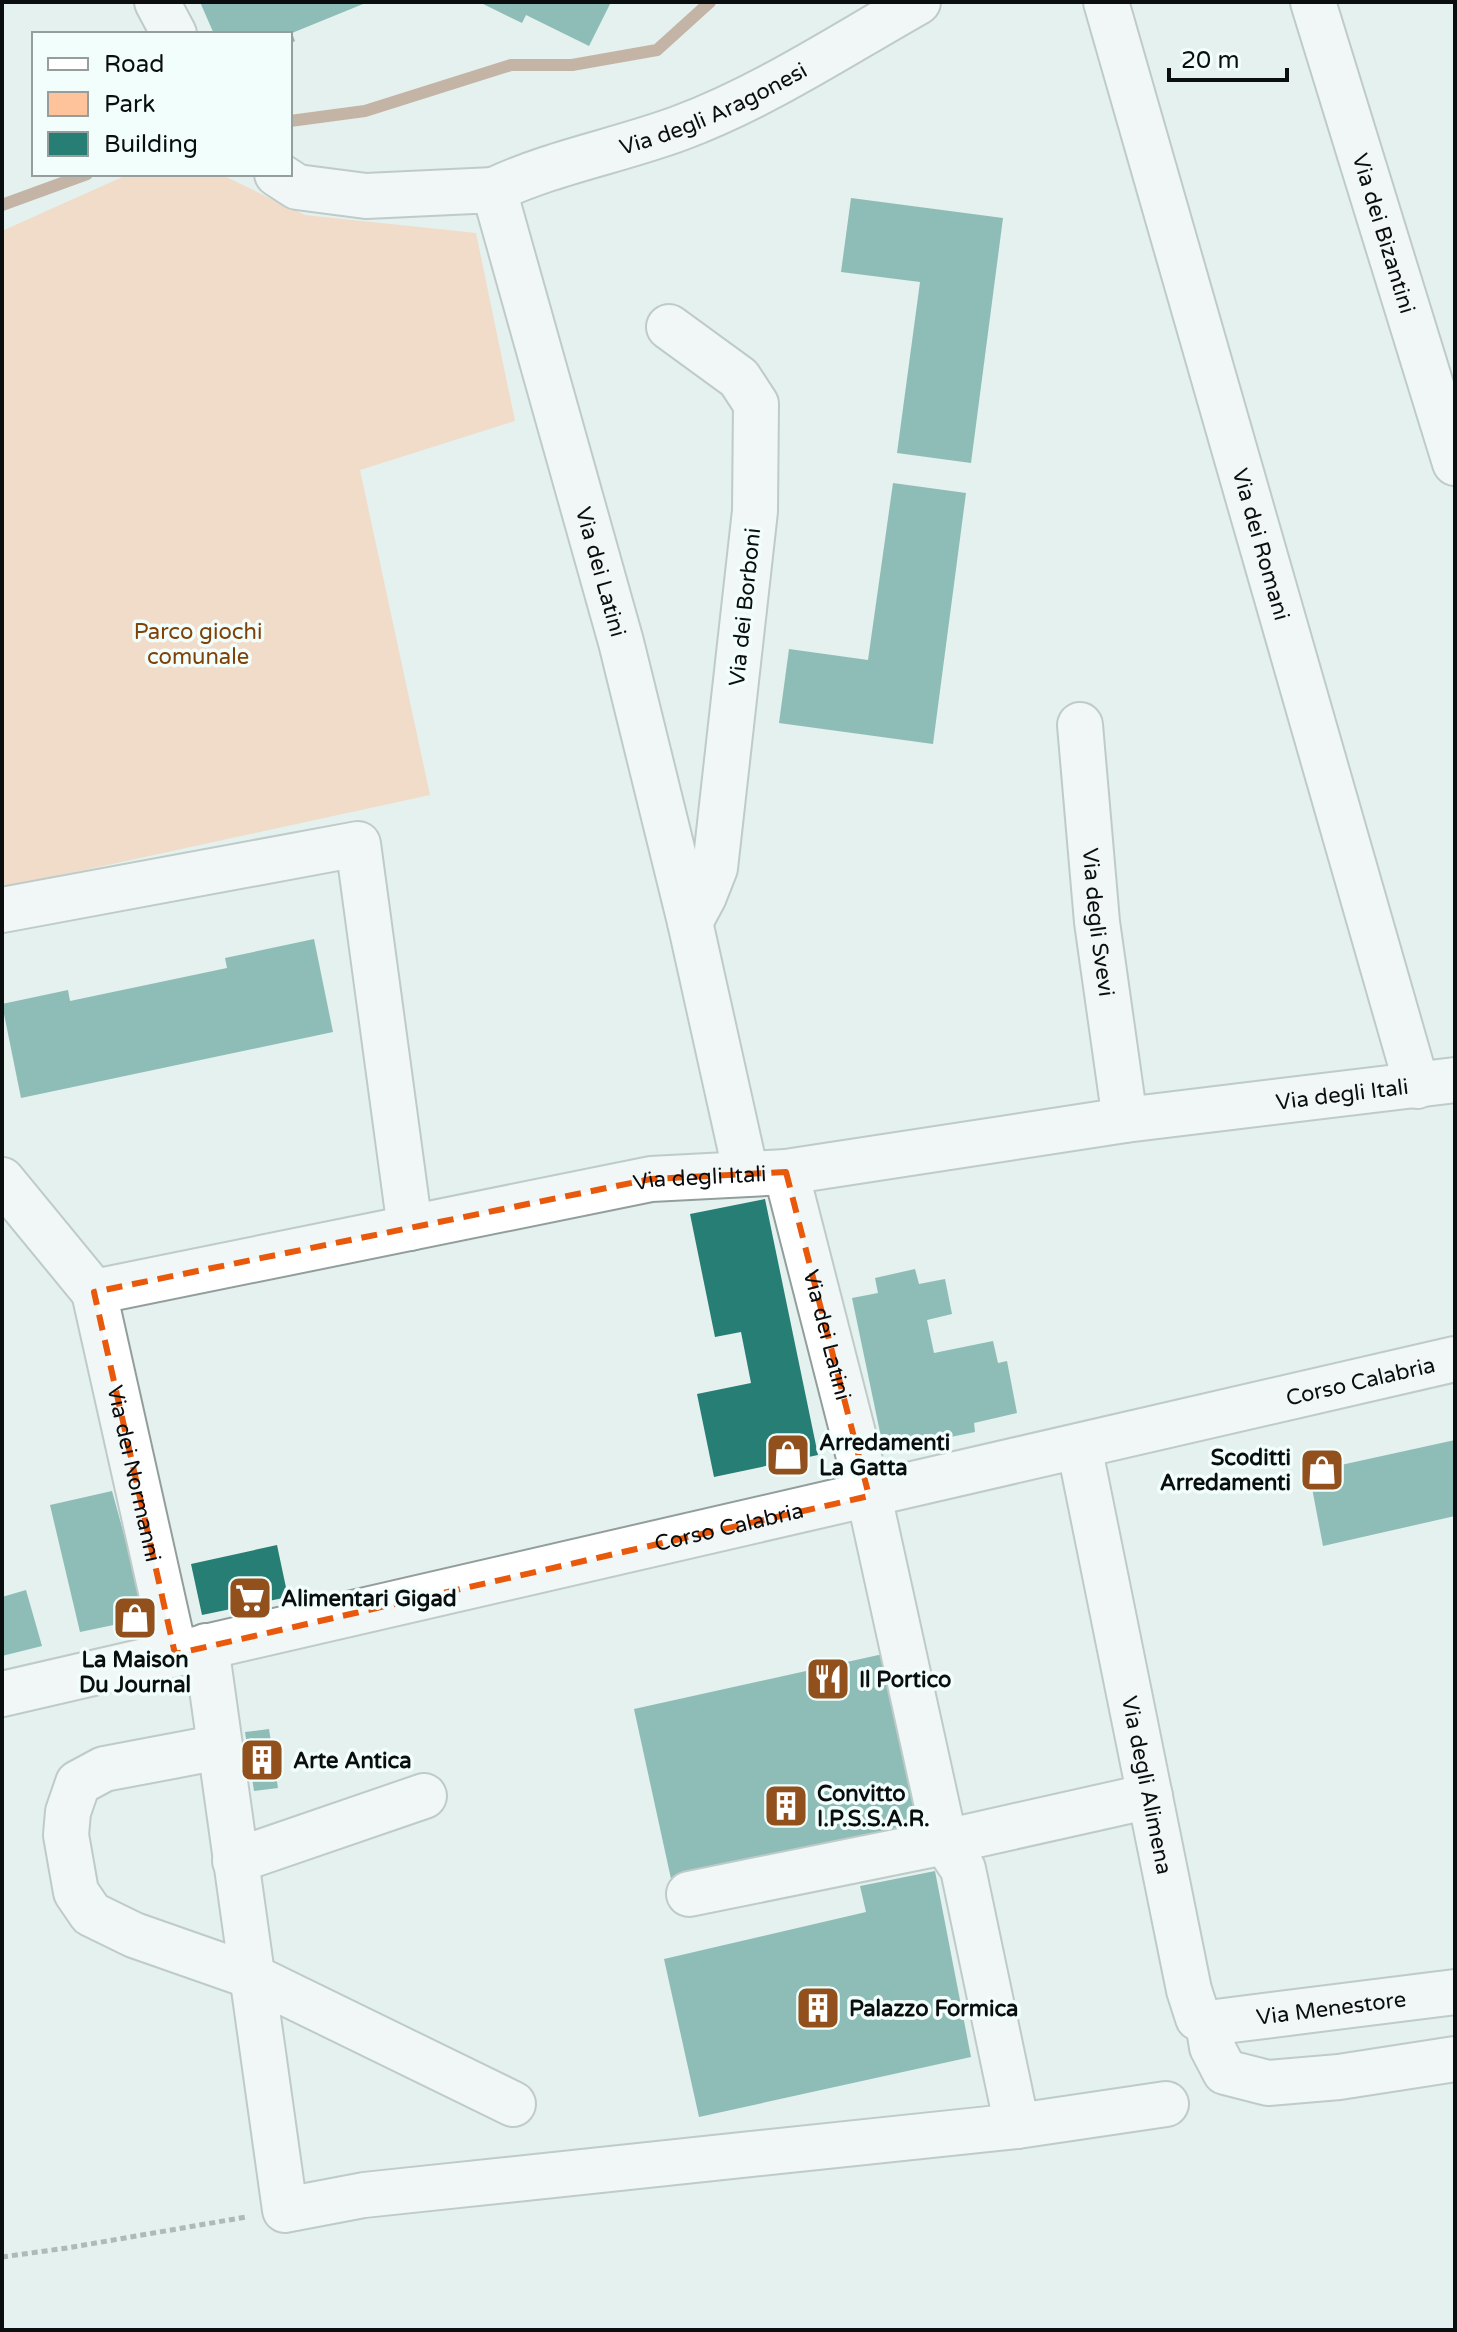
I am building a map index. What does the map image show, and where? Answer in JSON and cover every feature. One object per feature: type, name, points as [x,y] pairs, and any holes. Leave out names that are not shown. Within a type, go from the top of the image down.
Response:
[{"type":"street","points":[[157,2],[173,32]]},
{"type":"street","name":"Via degli Aragonesi","points":[[494,190],[531,172],[682,127],[761,92],[918,2]]},
{"type":"street","name":"Via dei Romani","points":[[1106,2],[1436,1083]]},
{"type":"street","name":"Via dei Bizantini","points":[[1313,2],[1455,463]]},
{"type":"street","points":[[280,176],[297,187],[366,196],[494,190]]},
{"type":"street","name":"Via dei Latini","points":[[494,190],[621,642],[690,922],[869,1496],[945,1842],[963,1869],[1017,2126]]},
{"type":"street","name":"Via dei Borboni","points":[[669,327],[739,378],[756,404],[755,511],[715,868],[690,922]]},
{"type":"street","name":"Via degli Svevi","points":[[1080,725],[1097,922],[1125,1120]]},
{"type":"street","points":[[2,910],[358,844],[410,1228]]},
{"type":"street","name":"Via degli Itali","points":[[94,1292],[651,1179],[766,1173],[1125,1120],[1436,1083]]},
{"type":"street","points":[[2,1180],[94,1292]]},
{"type":"street","name":"Via dei Normanni","points":[[94,1292],[220,1747],[285,2210]]},
{"type":"street","name":"Corso Calabria","points":[[2,1694],[1455,1359]]},
{"type":"street","name":"Via degli Alimena","points":[[1079,1446],[1189,1990],[1198,2018],[1208,2023],[1212,2047],[1225,2072],[1268,2083],[1339,2077],[1455,2059]]},
{"type":"street","points":[[220,1747],[104,1769],[78,1783],[68,1812],[66,1835],[76,1892],[91,1914],[134,1935],[251,1976],[513,2104]]},
{"type":"street","points":[[235,1861],[424,1796]]},
{"type":"street","points":[[689,1894],[1150,1796]]},
{"type":"street","name":"Via Menestore","points":[[1208,2023],[1455,1992]]},
{"type":"street","points":[[285,2210],[364,2195],[1017,2126],[1166,2104]]},
{"type":"path","points":[[2,2257],[285,2210]]},
{"type":"highlighted area","points":[[786,1172],[869,1496],[175,1654],[94,1292],[651,1179]]},
{"type":"green space","name":"Parco giochi comunale","points":[[125,176],[224,176],[305,215],[476,233],[515,421],[360,470],[430,795],[2,888],[2,231]]},
{"type":"building","points":[[200,2],[368,2],[292,33],[213,32]]},
{"type":"building","points":[[479,2],[611,2],[589,46],[526,15],[522,23]]},
{"type":"building","points":[[851,198],[1003,218],[971,463],[897,453],[920,282],[841,272]]},
{"type":"building","points":[[893,483],[966,493],[933,744],[779,723],[789,649],[868,660]]},
{"type":"building","points":[[314,939],[333,1032],[21,1098],[2,1004],[68,990],[70,1001],[227,968],[225,958]]},
{"type":"building","points":[[765,1199],[818,1455],[714,1477],[697,1394],[751,1383],[741,1332],[715,1337],[690,1214]]},
{"type":"building","points":[[915,1269],[919,1284],[945,1279],[952,1314],[927,1320],[934,1353],[993,1341],[998,1363],[1007,1361],[1017,1413],[974,1423],[975,1432],[907,1446],[905,1437],[882,1442],[852,1298],[878,1293],[875,1278]]},
{"type":"building","points":[[1455,1440],[1455,1516],[1323,1546],[1309,1472]]},
{"type":"building","points":[[112,1491],[147,1618],[80,1632],[50,1505]]},
{"type":"building","points":[[277,1545],[288,1597],[202,1615],[191,1564]]},
{"type":"building","points":[[26,1590],[42,1646],[2,1656],[2,1597]]},
{"type":"building","name":"Convitto I.P.S.S.A.R.","points":[[883,1654],[922,1834],[673,1888],[634,1709]]},
{"type":"building","name":"Arte Antica","points":[[269,1729],[278,1788],[254,1791],[245,1732]]},
{"type":"building","name":"Palazzo Formica","points":[[935,1871],[971,2057],[699,2117],[664,1959],[866,1912],[860,1886]]},
{"type":"waterway","points":[[292,121],[365,111],[511,65],[572,65],[657,50],[710,2]]},
{"type":"waterway","points":[[2,205],[82,176]]},
{"type":"place","name":"Arredamenti La Gatta","points":[[788,1455]]},
{"type":"place","name":"Scoditti Arredamenti","points":[[1322,1470]]},
{"type":"place","name":"Alimentari Gigad","points":[[250,1598]]},
{"type":"place","name":"La Maison Du Journal","points":[[135,1618]]},
{"type":"place","name":"Il Portico","points":[[828,1679]]},
{"type":"place","name":"Arte Antica","points":[[262,1760]]},
{"type":"place","name":"Convitto I.P.S.S.A.R.","points":[[786,1806]]},
{"type":"place","name":"Palazzo Formica","points":[[818,2008]]}]
